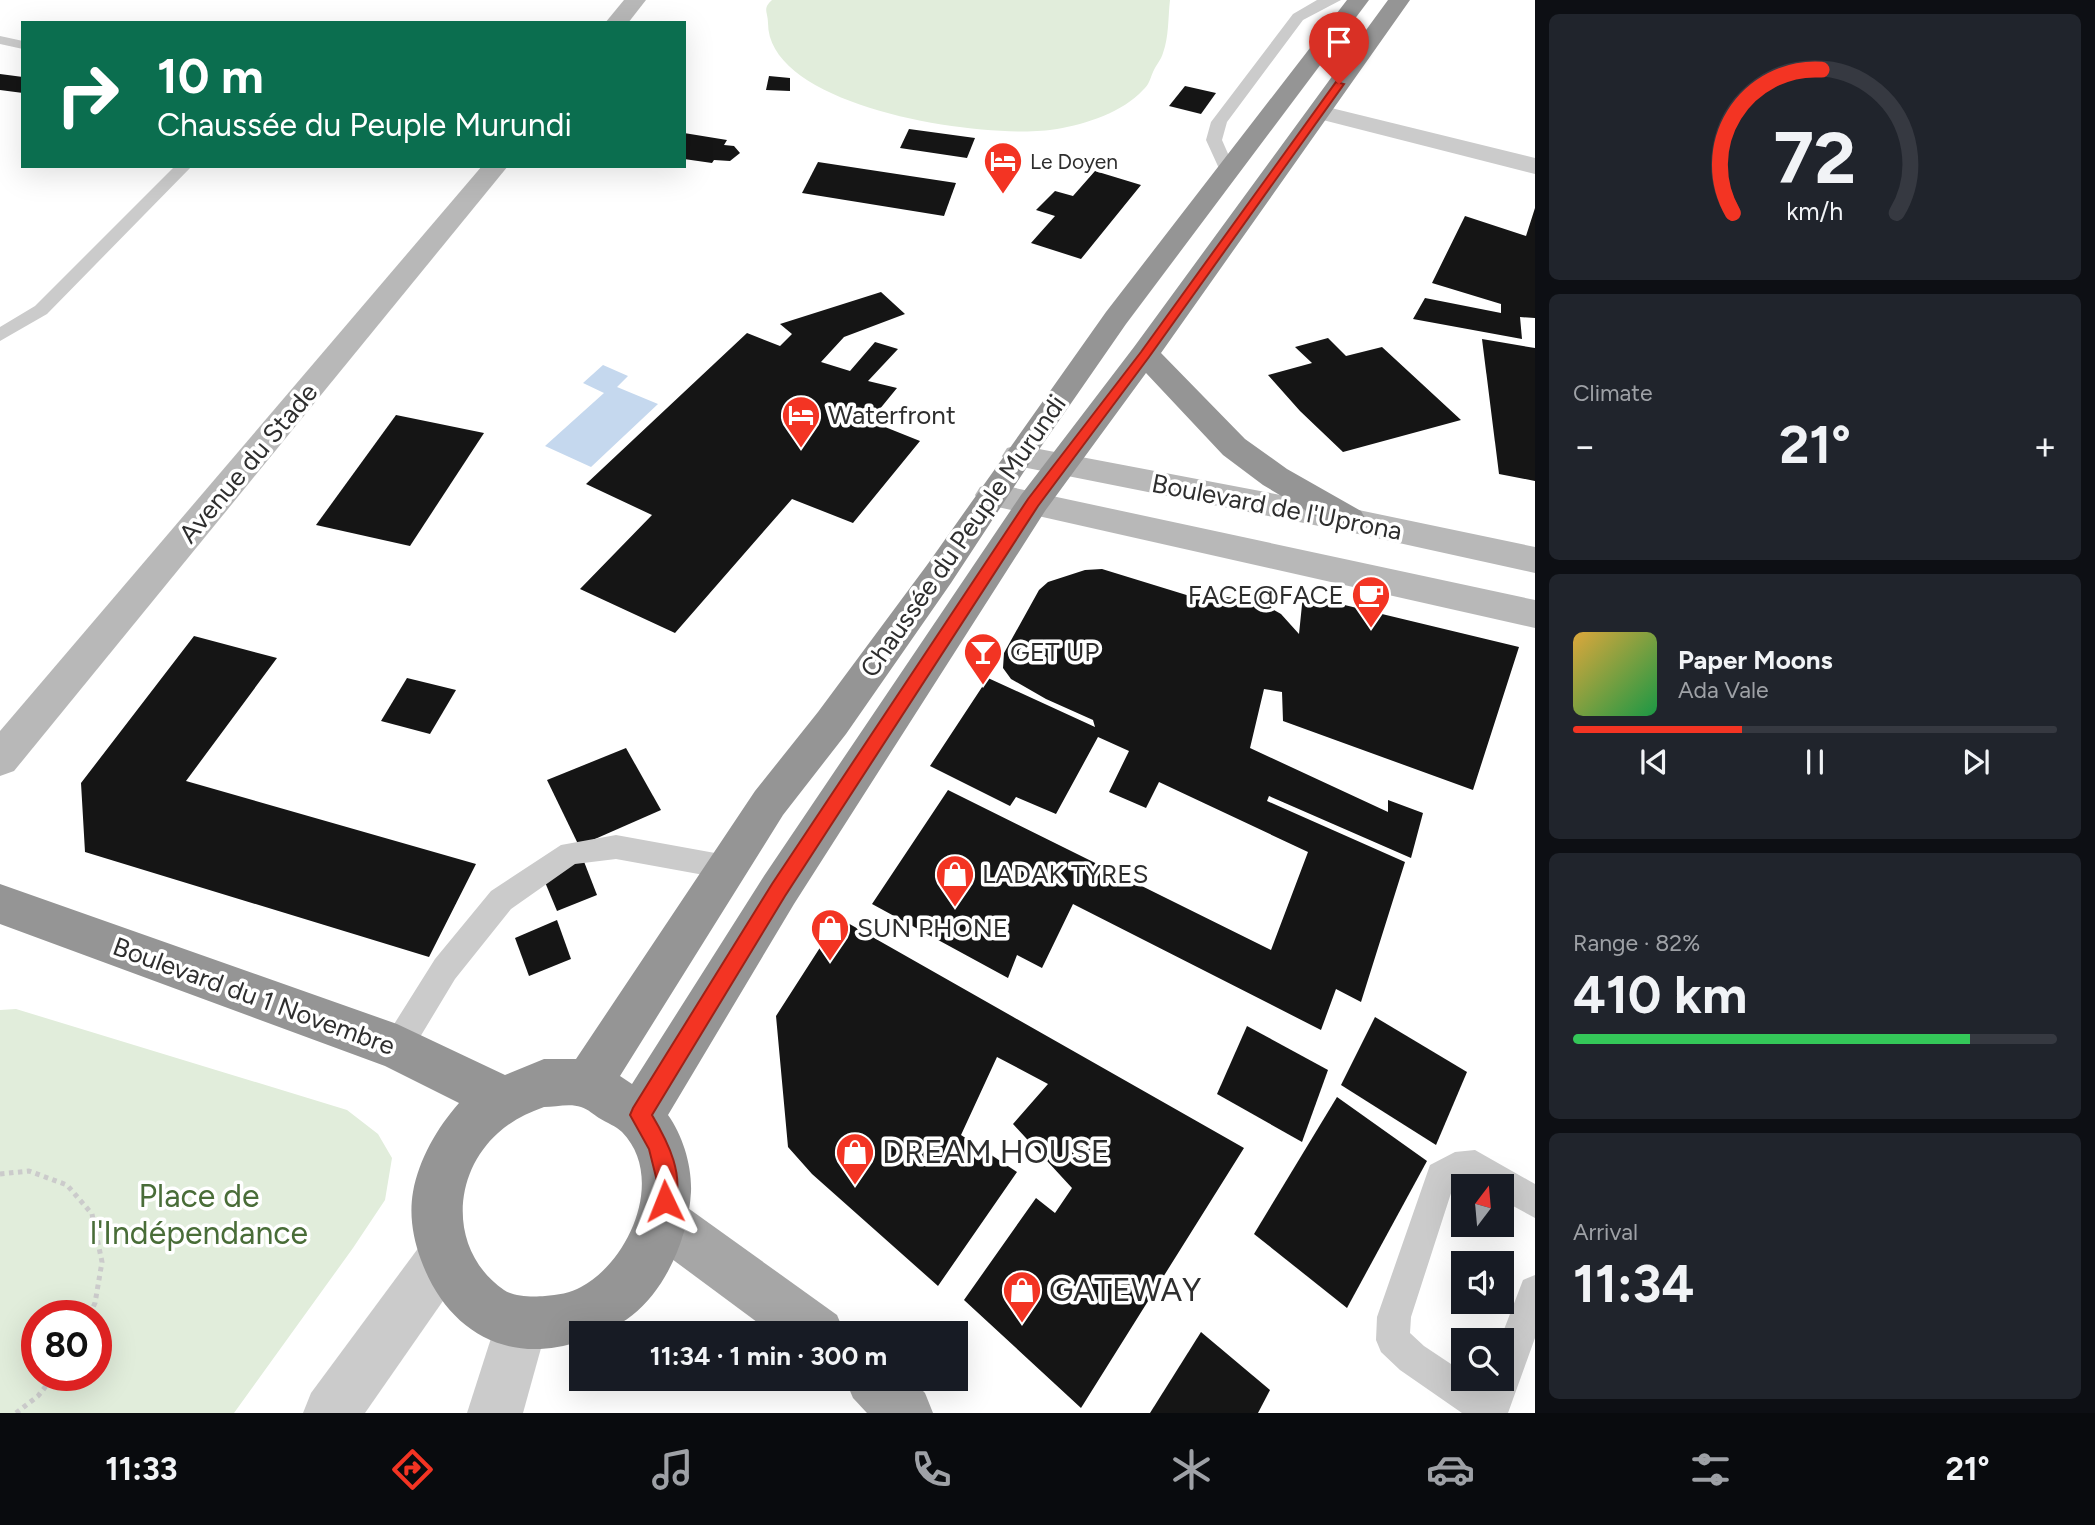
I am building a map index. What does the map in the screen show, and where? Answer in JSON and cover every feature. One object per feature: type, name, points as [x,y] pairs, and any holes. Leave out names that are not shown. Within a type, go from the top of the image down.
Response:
[{"type":"highway","name":"Chaussée du Peuple Murundi","points":[[587,1084],[769,803],[832,723],[939,574],[1018,456],[1116,318],[1358,0]]},
{"type":"highway","name":"Chaussée du Peuple Murundi","points":[[640,1115],[779,890],[1033,503],[1145,354],[1399,0]]},
{"type":"highway","points":[[1145,354],[1234,447],[1275,477],[1349,520]]},
{"type":"highway","name":"Boulevard du 1 Novembre","points":[[0,904],[397,1047],[502,1099]]},
{"type":"highway","points":[[544,1083],[587,1084],[640,1115],[659,1145],[667,1181],[663,1221],[642,1268],[605,1304],[558,1322],[521,1323],[487,1310],[461,1287],[443,1257],[436,1222],[440,1185],[453,1151],[475,1121],[502,1099],[544,1083]]},
{"type":"main road","points":[[663,1221],[800,1321]]},
{"type":"main road","points":[[884,1391],[905,1413]]},
{"type":"street","points":[[618,21],[635,0]]},
{"type":"street","points":[[1319,112],[1535,166]]},
{"type":"street","name":"Avenue du Stade","points":[[0,759],[494,168]]},
{"type":"street","name":"Boulevard de l'Uprona","points":[[1018,456],[1349,520],[1535,560]]},
{"type":"street","name":"Boulevard de l'Uprona","points":[[992,495],[1535,614]]},
{"type":"street","points":[[1255,552],[1260,503]]},
{"type":"street","points":[[331,1413],[443,1257]]},
{"type":"street","points":[[495,1413],[521,1323]]},
{"type":"lane","points":[[1228,172],[1214,140],[1219,122],[1298,17],[1322,2],[1334,0]]},
{"type":"lane","points":[[0,40],[21,45]]},
{"type":"lane","points":[[0,335],[41,310],[182,168]]},
{"type":"lane","points":[[397,1047],[445,969],[500,900],[569,853],[616,847],[726,867]]},
{"type":"lane","points":[[1535,1202],[1475,1166],[1455,1168],[1441,1176],[1394,1317],[1393,1340],[1412,1358],[1490,1412],[1535,1292]]},
{"type":"path","points":[[0,1174],[29,1171],[67,1185],[92,1214],[102,1262],[96,1300]]},
{"type":"path","points":[[16,1413],[41,1391]]},
{"type":"green space","points":[[772,0],[1170,0],[1162,56],[1147,86],[1135,98],[1115,111],[1080,124],[1026,131],[984,130],[937,124],[888,113],[842,98],[804,78],[778,53],[766,11]]},
{"type":"green space","name":"Place de l'Indépendance","points":[[16,1009],[347,1110],[378,1134],[392,1158],[385,1200],[234,1413],[0,1413],[0,1010]]},
{"type":"water","points":[[603,365],[628,376],[617,387],[658,404],[591,467],[545,446],[604,393],[583,383]]},
{"type":"building","points":[[0,74],[21,77],[21,93],[0,90]]},
{"type":"building","points":[[769,76],[790,78],[790,91],[766,90]]},
{"type":"building","points":[[1185,86],[1216,93],[1201,114],[1169,106]]},
{"type":"building","points":[[909,129],[975,138],[967,158],[900,148]]},
{"type":"building","points":[[686,133],[727,140],[724,145],[734,146],[740,153],[730,161],[714,160],[712,163],[686,159]]},
{"type":"building","points":[[818,162],[956,183],[944,216],[802,193]]},
{"type":"building","points":[[1095,171],[1141,185],[1081,259],[1031,243],[1055,216],[1036,210],[1055,191],[1073,196]]},
{"type":"building","points":[[1535,208],[1535,318],[1520,317],[1522,339],[1413,319],[1425,298],[1501,313],[1501,304],[1432,283],[1465,216],[1526,236]]},
{"type":"building","points":[[881,292],[905,314],[844,337],[821,362],[850,371],[875,342],[898,349],[868,381],[897,388],[870,421],[920,441],[853,523],[792,499],[675,633],[580,589],[652,515],[586,484],[747,333],[780,346],[792,334],[780,324]]},
{"type":"building","points":[[1328,338],[1346,356],[1382,347],[1461,420],[1343,452],[1300,411],[1268,375],[1312,363],[1295,347]]},
{"type":"building","points":[[1482,339],[1535,348],[1535,481],[1499,474]]},
{"type":"building","points":[[396,415],[484,433],[410,546],[316,525]]},
{"type":"building","points":[[1102,569],[1206,601],[1215,596],[1237,598],[1240,587],[1265,592],[1265,605],[1281,614],[1299,634],[1303,595],[1519,647],[1473,790],[1283,721],[1282,692],[1264,689],[1250,748],[1388,812],[1388,800],[1423,813],[1411,858],[1269,796],[1267,801],[1405,862],[1361,1002],[1336,989],[1321,1030],[1073,904],[1042,968],[1017,955],[1008,978],[872,904],[948,790],[1271,950],[1308,852],[1159,782],[1146,808],[1109,792],[1129,751],[1098,737],[1056,814],[1016,797],[1010,806],[930,766],[988,678],[1095,727],[1093,720],[1046,699],[1011,679],[1003,668],[1004,653],[1039,590],[1048,582],[1085,570]]},
{"type":"building","points":[[194,636],[277,658],[186,781],[476,864],[429,957],[85,852],[81,783]]},
{"type":"building","points":[[407,678],[456,690],[430,734],[381,721]]},
{"type":"building","points":[[626,748],[661,810],[579,846],[547,780]]},
{"type":"building","points":[[583,859],[597,895],[557,911],[542,875]]},
{"type":"building","points":[[839,918],[1244,1148],[1081,1408],[964,1300],[1036,1198],[1055,1213],[1072,1188],[1013,1124],[1048,1084],[997,1057],[961,1135],[1017,1172],[938,1286],[812,1174],[788,1147],[776,1016]]},
{"type":"building","points":[[557,920],[571,959],[529,976],[515,938]]},
{"type":"building","points":[[1375,1017],[1467,1072],[1436,1145],[1341,1085]]},
{"type":"building","points":[[1247,1026],[1328,1070],[1302,1142],[1217,1094]]},
{"type":"building","points":[[1337,1097],[1427,1161],[1347,1308],[1254,1234]]},
{"type":"building","points":[[1201,1332],[1270,1390],[1258,1413],[1150,1413]]},
{"type":"place","name":"Le Doyen","points":[[1003,195]]},
{"type":"place","name":"Waterfront","points":[[801,449]]},
{"type":"place","name":"FACE@FACE","points":[[1371,629]]},
{"type":"place","name":"GET UP","points":[[983,686]]},
{"type":"place","name":"LADAK TYRES","points":[[955,908]]},
{"type":"place","name":"SUN PHONE","points":[[830,962]]},
{"type":"place","name":"DREAM HOUSE","points":[[855,1186]]},
{"type":"place","name":"GATEWAY","points":[[1022,1324]]},
{"type":"route","points":[[665,1201],[667,1181],[659,1145],[640,1115],[779,890],[1033,503],[1145,354],[1339,84]]}]
